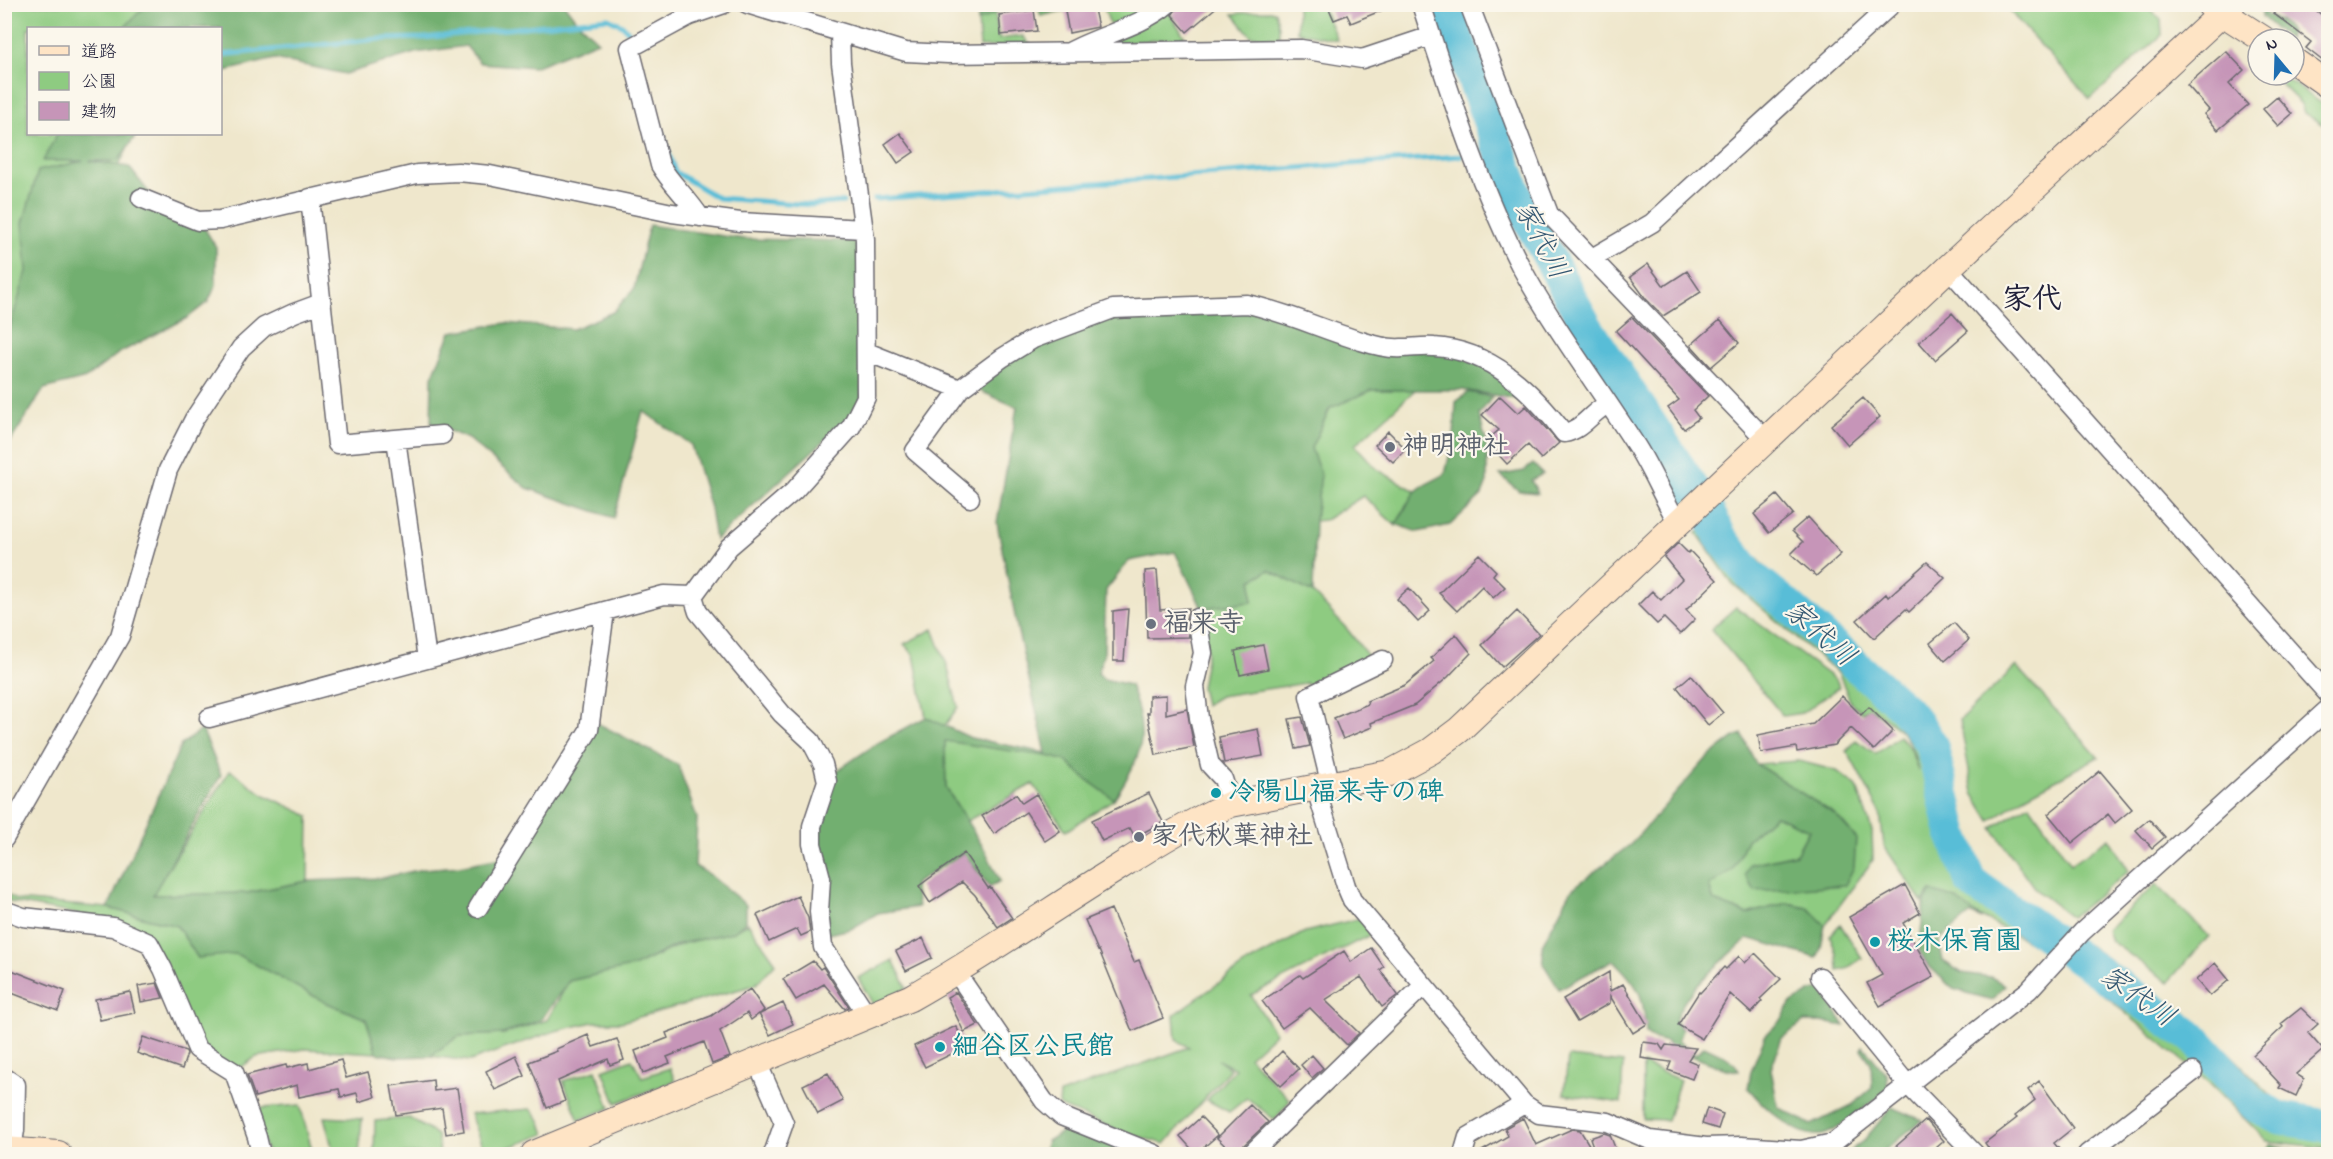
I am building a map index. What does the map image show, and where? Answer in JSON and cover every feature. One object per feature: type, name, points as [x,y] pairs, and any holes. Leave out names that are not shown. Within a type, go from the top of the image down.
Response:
[{"type":"street","points":[[700,217],[687,197],[667,177],[660,165],[630,48],[689,16],[724,4]]},
{"type":"street","points":[[747,4],[906,52],[948,54],[1301,49],[1362,59],[1431,36]]},
{"type":"street","points":[[1067,54],[1093,39],[1158,12],[1168,4]]},
{"type":"street","points":[[1421,4],[1465,134],[1521,267],[1564,338],[1638,448],[1681,520]]},
{"type":"street","points":[[1469,4],[1549,214],[1766,440]]},
{"type":"street","points":[[1592,258],[1652,224],[1892,4]]},
{"type":"street","points":[[534,1155],[910,998],[956,972],[1169,836],[1196,820],[1231,804],[1390,773],[1431,751],[1465,724],[2222,7],[2247,27]]},
{"type":"street","points":[[693,596],[729,547],[794,491],[851,426],[866,397],[867,352],[863,229],[841,63],[840,33]]},
{"type":"street","points":[[2306,69],[2328,85]]},
{"type":"street","points":[[141,198],[198,221],[220,220],[417,174],[458,172],[490,175],[700,217],[740,222],[863,229]]},
{"type":"street","points":[[310,198],[337,444],[442,435]]},
{"type":"street","points":[[1948,268],[2328,694]]},
{"type":"street","points":[[4,839],[120,636],[168,470],[194,419],[241,348],[264,327],[321,303]]},
{"type":"street","points":[[970,498],[915,451],[960,390],[1002,358],[1033,339],[1113,309],[1247,304],[1362,341],[1399,349],[1435,347],[1461,352],[1489,362],[1515,380],[1547,411],[1564,433],[1576,431],[1598,409],[1608,404]]},
{"type":"street","points":[[867,352],[960,390]]},
{"type":"street","points":[[396,439],[427,659]]},
{"type":"street","points":[[209,718],[664,596],[693,596]]},
{"type":"street","points":[[693,596],[698,612],[782,714],[811,741],[823,764],[827,781],[812,822],[812,844],[821,878],[819,912],[823,947],[868,1016]]},
{"type":"street","points":[[478,908],[589,730],[605,611]]},
{"type":"street","points":[[1197,618],[1203,653],[1195,686],[1199,718],[1210,765],[1222,779],[1231,804]]},
{"type":"street","points":[[1383,660],[1309,696],[1323,787],[1352,900],[1524,1104],[1539,1114],[1608,1122],[1650,1140],[1721,1149],[1741,1146],[1801,1150],[1833,1143],[2029,990],[2074,940],[2328,709]]},
{"type":"street","points":[[4,910],[23,917],[113,927],[149,944],[163,969],[197,1049],[234,1072],[261,1155]]},
{"type":"street","points":[[956,972],[1044,1101],[1061,1116],[1155,1155]]},
{"type":"street","points":[[1820,977],[1907,1084],[1975,1155]]},
{"type":"street","points":[[1251,1155],[1423,986]]},
{"type":"street","points":[[758,1062],[784,1123],[773,1155]]},
{"type":"street","points":[[2087,1155],[2193,1072]]},
{"type":"street","points":[[4,1077],[16,1085],[15,1130],[8,1149],[58,1155]]},
{"type":"street","points":[[1463,1155],[1468,1137],[1524,1104]]},
{"type":"green space","points":[[564,4],[577,21],[598,41],[534,67],[480,63],[466,46],[415,53],[345,74],[275,59],[222,72],[222,27],[125,27],[146,5]]},
{"type":"green space","points":[[977,4],[1092,5],[1041,16],[1038,7],[1001,11],[978,21]]},
{"type":"green space","points":[[5,5],[401,5],[222,28],[27,27],[27,135],[134,135],[65,271],[5,375]]},
{"type":"green space","points":[[1103,5],[1162,5],[1110,25]]},
{"type":"green space","points":[[1297,5],[1322,5],[1337,40],[1297,32]]},
{"type":"green space","points":[[2004,5],[2145,5],[2161,20],[2162,35],[2090,99]]},
{"type":"green space","points":[[2261,5],[2273,5],[2265,15],[2281,21],[2286,27],[2274,27],[2262,17]]},
{"type":"green space","points":[[1168,11],[1185,37],[1091,46]]},
{"type":"green space","points":[[1275,11],[1279,38],[1251,36],[1233,14]]},
{"type":"green space","points":[[995,13],[999,39],[1023,36],[1031,46],[980,47],[978,21]]},
{"type":"green space","points":[[2284,87],[2298,87],[2328,108],[2328,128],[2304,113],[2301,104]]},
{"type":"green space","points":[[56,135],[136,135],[118,161],[89,161],[129,167],[161,208],[205,229],[216,247],[216,285],[208,302],[187,318],[119,353],[86,378],[44,389],[5,450],[5,342],[27,271],[23,223],[38,171],[83,161],[43,161]]},
{"type":"green space","points":[[649,225],[744,239],[854,241],[865,282],[861,407],[715,540],[710,508],[691,445],[643,411],[614,518],[527,488],[468,439],[431,423],[432,377],[451,332],[506,323],[573,329],[613,312],[634,289]]},
{"type":"green space","points":[[1261,307],[1383,346],[1437,347],[1515,380],[1518,399],[1462,390],[1372,390],[1330,408],[1311,448],[1321,475],[1315,520],[1313,593],[1269,570],[1252,580],[1252,602],[1202,608],[1175,552],[1129,561],[1106,590],[1104,653],[1098,673],[1104,679],[1130,685],[1141,726],[1138,755],[1114,799],[1066,761],[945,741],[946,788],[985,850],[1000,881],[990,887],[963,853],[914,884],[918,907],[878,913],[851,929],[824,935],[812,826],[826,778],[878,743],[926,717],[971,738],[1046,753],[1018,632],[997,523],[1017,407],[971,387],[1052,332],[1113,309]]},
{"type":"green space","points":[[1416,389],[1355,445],[1378,470],[1417,492],[1406,505],[1396,526],[1363,496],[1325,520],[1314,521],[1311,448],[1330,408],[1372,390]]},
{"type":"green space","points":[[1469,392],[1492,397],[1479,415],[1486,441],[1487,459],[1487,482],[1482,495],[1450,525],[1418,532],[1395,524],[1416,491],[1445,474],[1454,436],[1456,402]]},
{"type":"green space","points":[[1533,464],[1543,474],[1531,480],[1538,493],[1519,491],[1500,475],[1524,471]]},
{"type":"green space","points":[[1706,527],[1735,559],[1751,552],[1819,624],[1928,716],[1953,784],[1972,874],[2002,902],[2068,936],[2054,955],[1931,891],[1922,902],[1884,846],[1880,812],[1847,751],[1856,740],[1876,754],[1899,736],[1910,748],[1918,771],[1908,740],[1896,726],[1879,714],[1869,708],[1862,712],[1851,703],[1839,674],[1732,583],[1697,533]]},
{"type":"green space","points":[[1269,570],[1313,593],[1347,629],[1371,660],[1314,687],[1306,683],[1220,696],[1205,705],[1201,687],[1207,652],[1202,608],[1252,602],[1252,580]]},
{"type":"green space","points":[[1736,607],[1837,681],[1839,687],[1802,713],[1783,716],[1711,629]]},
{"type":"green space","points":[[933,629],[947,665],[958,707],[943,728],[928,728],[914,655],[904,644]]},
{"type":"green space","points":[[2016,666],[2098,757],[2024,797],[1990,821],[1973,793],[1960,720]]},
{"type":"green space","points":[[597,723],[678,765],[697,818],[695,866],[710,875],[746,905],[746,921],[733,932],[679,944],[635,966],[569,981],[541,1020],[503,1034],[459,1036],[430,1056],[397,1057],[377,1053],[366,1019],[325,1002],[236,954],[198,958],[177,926],[108,908],[181,745],[202,729],[221,775],[153,895],[247,893],[308,881],[381,878],[423,869],[459,866],[511,856]]},
{"type":"green space","points":[[1742,734],[1756,764],[1836,815],[1856,838],[1854,867],[1845,885],[1755,891],[1745,875],[1750,864],[1796,854],[1809,830],[1775,815],[1747,840],[1733,869],[1709,886],[1714,901],[1747,914],[1787,903],[1807,907],[1825,925],[1817,958],[1748,938],[1696,986],[1680,1009],[1675,1021],[1682,1030],[1678,1041],[1696,1054],[1704,1046],[1719,1053],[1733,1062],[1739,1071],[1726,1069],[1670,1048],[1667,1042],[1655,1039],[1646,1033],[1644,1009],[1639,992],[1613,960],[1559,989],[1544,965],[1542,945],[1572,889],[1631,844],[1707,758]]},
{"type":"green space","points":[[971,738],[1043,753],[1066,761],[1114,799],[1066,831],[1033,784],[967,821],[946,788],[944,741]]},
{"type":"green space","points":[[1799,761],[1837,771],[1857,787],[1872,831],[1873,860],[1825,925],[1807,907],[1787,903],[1747,914],[1714,901],[1709,886],[1733,869],[1747,840],[1775,815],[1809,830],[1796,854],[1750,864],[1799,889],[1836,815],[1756,764]]},
{"type":"green space","points":[[230,770],[263,794],[309,816],[308,881],[247,893],[152,895]]},
{"type":"green space","points":[[2029,804],[2071,864],[2109,838],[2129,871],[2071,917],[2035,889],[1992,828]]},
{"type":"green space","points":[[2156,884],[2209,936],[2168,982],[2111,941],[2107,930]]},
{"type":"green space","points":[[1931,891],[1956,899],[1982,919],[1971,914],[1939,940],[1943,961],[1962,973],[1991,977],[2005,985],[1992,1000],[1953,989],[1919,953],[1924,902]]},
{"type":"green space","points":[[4,892],[16,900],[108,908],[177,926],[198,958],[233,952],[325,1002],[366,1019],[377,1053],[305,1049],[256,1057],[234,1072],[197,1049],[149,943],[109,920],[10,902]]},
{"type":"green space","points":[[1361,918],[1374,933],[1251,995],[1275,1033],[1249,1057],[1290,1100],[1275,1120],[1247,1098],[1229,1112],[1207,1100],[1235,1069],[1218,1060],[1230,1069],[1165,1144],[1125,1133],[1059,1106],[1060,1094],[1189,1047],[1176,1040],[1174,1015],[1246,964],[1305,932]]},
{"type":"green space","points":[[748,923],[776,963],[755,985],[621,1022],[593,1022],[555,1031],[470,1061],[430,1056],[459,1036],[503,1034],[547,1020],[569,981],[639,964],[684,943],[728,933]]},
{"type":"green space","points":[[1840,924],[1862,958],[1846,969],[1838,971],[1837,954],[1830,936]]},
{"type":"green space","points":[[2089,945],[2170,1003],[2214,1038],[2279,1103],[2328,1111],[2328,1148],[2267,1141],[2209,1083],[2065,962],[2078,948]]},
{"type":"green space","points":[[893,960],[907,988],[874,1006],[858,978]]},
{"type":"green space","points":[[1821,989],[1845,1026],[1804,1022],[1782,1038],[1771,1069],[1778,1107],[1811,1125],[1852,1105],[1872,1088],[1871,1063],[1861,1049],[1863,1046],[1887,1075],[1888,1090],[1829,1133],[1812,1135],[1781,1120],[1748,1088],[1751,1071],[1765,1036],[1782,1019],[1790,1004],[1812,991]]},
{"type":"green space","points":[[1568,1057],[1623,1063],[1621,1103],[1564,1094]]},
{"type":"green space","points":[[632,1059],[642,1077],[670,1068],[675,1081],[616,1103],[603,1070]]},
{"type":"green space","points":[[1643,1064],[1680,1080],[1667,1120],[1643,1119]]},
{"type":"green space","points":[[596,1070],[610,1108],[579,1120],[563,1081]]},
{"type":"green space","points":[[300,1105],[313,1154],[267,1152],[251,1109]]},
{"type":"green space","points":[[1892,1107],[1922,1120],[1884,1151],[1886,1154],[1846,1154],[1864,1140]]},
{"type":"green space","points":[[531,1109],[540,1120],[545,1134],[491,1154],[485,1154],[470,1114]]},
{"type":"green space","points":[[324,1117],[362,1119],[359,1154],[334,1154]]},
{"type":"green space","points":[[409,1118],[437,1135],[440,1154],[374,1154],[375,1121]]},
{"type":"green space","points":[[1067,1129],[1117,1147],[1123,1154],[1043,1154],[1047,1141]]},
{"type":"green space","points":[[2270,1144],[2300,1151],[2328,1149],[2328,1154],[2265,1154]]},
{"type":"building","points":[[1180,4],[1220,4],[1187,32],[1172,15]]},
{"type":"building","points":[[1327,4],[1395,5],[1351,23],[1347,15],[1334,20]]},
{"type":"building","points":[[2280,4],[2308,4],[2328,20],[2328,65],[2306,48],[2311,42],[2306,38],[2306,27],[2291,27],[2273,13]]},
{"type":"building","points":[[1093,5],[1098,27],[1069,33],[1065,11]]},
{"type":"building","points":[[1034,10],[1037,31],[1001,35],[999,15]]},
{"type":"building","points":[[2226,51],[2244,70],[2229,84],[2248,105],[2218,130],[2204,114],[2209,110],[2187,85]]},
{"type":"building","points":[[2277,97],[2292,114],[2278,126],[2263,109]]},
{"type":"building","points":[[900,133],[914,152],[898,163],[885,144]]},
{"type":"building","points":[[1648,264],[1664,286],[1687,271],[1701,292],[1663,316],[1646,299],[1630,277]]},
{"type":"building","points":[[1952,313],[1968,331],[1935,360],[1919,342]]},
{"type":"building","points":[[1632,317],[1708,396],[1693,410],[1699,418],[1684,429],[1668,408],[1679,400],[1616,331]]},
{"type":"building","points":[[1720,320],[1739,343],[1711,367],[1691,345]]},
{"type":"building","points":[[1500,396],[1518,413],[1526,406],[1559,443],[1541,459],[1528,445],[1507,464],[1486,441],[1499,430],[1482,415]]},
{"type":"building","points":[[1863,398],[1880,417],[1848,445],[1831,425]]},
{"type":"building","name":"神明神社","points":[[1388,431],[1406,449],[1393,462],[1375,445]]},
{"type":"building","points":[[1777,495],[1793,514],[1769,533],[1754,514]]},
{"type":"building","points":[[1808,517],[1841,554],[1816,576],[1791,554],[1803,542],[1792,531]]},
{"type":"building","points":[[1678,543],[1688,553],[1690,551],[1717,580],[1686,610],[1695,619],[1680,634],[1664,618],[1657,624],[1638,605],[1652,591],[1661,600],[1682,579],[1664,557]]},
{"type":"building","points":[[1479,554],[1496,571],[1493,575],[1505,587],[1493,598],[1482,586],[1457,611],[1439,593]]},
{"type":"building","points":[[1927,562],[1945,578],[1909,612],[1906,609],[1874,638],[1857,620],[1886,594],[1888,597]]},
{"type":"building","points":[[1157,570],[1160,610],[1189,608],[1186,619],[1189,637],[1147,638],[1145,571]]},
{"type":"building","points":[[1409,588],[1430,611],[1418,622],[1397,599]]},
{"type":"building","points":[[1128,609],[1124,661],[1113,661],[1113,611]]},
{"type":"building","points":[[1517,611],[1539,634],[1502,667],[1482,645]]},
{"type":"building","points":[[1954,623],[1969,640],[1945,661],[1930,643]]},
{"type":"building","points":[[1456,634],[1471,653],[1448,677],[1415,705],[1371,723],[1372,727],[1343,739],[1334,718],[1405,685],[1434,661],[1431,658]]},
{"type":"building","points":[[1263,645],[1268,669],[1240,675],[1235,651]]},
{"type":"building","points":[[1691,675],[1723,713],[1708,725],[1677,687]]},
{"type":"building","points":[[1166,695],[1166,714],[1187,709],[1194,747],[1156,755],[1147,713],[1149,713],[1149,696]]},
{"type":"building","points":[[1842,696],[1861,715],[1869,707],[1893,731],[1874,750],[1851,728],[1834,745],[1797,752],[1796,747],[1761,753],[1758,735],[1813,724]]},
{"type":"building","points":[[1302,717],[1310,746],[1296,749],[1289,719]]},
{"type":"building","points":[[1258,729],[1263,756],[1224,763],[1219,737]]},
{"type":"building","points":[[2100,771],[2132,809],[2115,823],[2108,814],[2072,843],[2048,814]]},
{"type":"building","points":[[1149,793],[1163,822],[1135,837],[1130,828],[1102,841],[1092,820]]},
{"type":"building","points":[[1016,794],[1022,803],[1036,794],[1060,831],[1045,841],[1026,812],[994,834],[982,816]]},
{"type":"building","points":[[2149,819],[2165,837],[2152,848],[2136,830]]},
{"type":"building","points":[[964,853],[1012,918],[998,927],[975,895],[962,882],[930,903],[919,886]]},
{"type":"building","name":"桜木保育園","points":[[1905,885],[1920,913],[1903,923],[1934,977],[1880,1006],[1867,983],[1882,975],[1849,917]]},
{"type":"building","points":[[798,896],[808,918],[810,932],[801,936],[797,929],[769,942],[757,915]]},
{"type":"building","points":[[1111,909],[1134,962],[1139,960],[1163,1018],[1132,1031],[1085,920]]},
{"type":"building","points":[[923,938],[932,958],[906,971],[896,951]]},
{"type":"building","points":[[1371,948],[1384,967],[1380,970],[1398,995],[1382,1007],[1361,977],[1325,1000],[1359,1033],[1347,1045],[1310,1008],[1282,1028],[1262,1001],[1300,975],[1303,978],[1344,951],[1351,962]]},
{"type":"building","points":[[1755,953],[1781,979],[1760,999],[1762,1001],[1751,1013],[1730,994],[1702,1039],[1678,1025],[1699,992],[1724,967],[1726,969],[1739,956],[1745,963]]},
{"type":"building","points":[[813,961],[820,969],[823,967],[849,1007],[845,1009],[824,984],[796,1000],[783,979]]},
{"type":"building","points":[[2215,963],[2229,980],[2210,996],[2196,980]]},
{"type":"building","points":[[4,967],[65,991],[58,1011],[4,990]]},
{"type":"building","points":[[1609,972],[1610,991],[1623,984],[1647,1024],[1633,1033],[1610,996],[1610,1003],[1577,1022],[1563,999]]},
{"type":"building","points":[[157,983],[163,998],[141,1002],[138,986]]},
{"type":"building","points":[[750,989],[764,1010],[760,1014],[783,1003],[793,1024],[770,1035],[759,1014],[751,1020],[747,1013],[720,1031],[730,1057],[712,1064],[704,1042],[667,1057],[670,1063],[643,1073],[635,1051],[668,1038],[666,1033],[711,1016]]},
{"type":"building","points":[[130,992],[135,1013],[100,1020],[95,999]]},
{"type":"building","points":[[956,992],[978,1025],[964,1032],[947,997]]},
{"type":"building","points":[[2301,1008],[2318,1024],[2308,1033],[2323,1050],[2296,1074],[2304,1079],[2296,1096],[2279,1088],[2281,1085],[2253,1055],[2283,1027],[2281,1024]]},
{"type":"building","name":"細谷区公民館","points":[[956,1026],[966,1047],[925,1067],[914,1046]]},
{"type":"building","points":[[588,1035],[593,1047],[617,1039],[624,1060],[610,1065],[608,1059],[558,1081],[565,1101],[547,1108],[529,1062]]},
{"type":"building","points":[[143,1037],[186,1051],[182,1069],[137,1053]]},
{"type":"building","points":[[1643,1042],[1659,1044],[1663,1050],[1666,1045],[1696,1048],[1688,1060],[1698,1064],[1692,1079],[1668,1070],[1671,1062],[1641,1058]]},
{"type":"building","points":[[1282,1051],[1299,1069],[1281,1086],[1264,1069]]},
{"type":"building","points":[[1312,1055],[1323,1068],[1312,1078],[1301,1065]]},
{"type":"building","points":[[516,1056],[525,1076],[495,1090],[486,1071]]},
{"type":"building","points":[[341,1060],[346,1078],[368,1072],[375,1097],[359,1102],[357,1093],[341,1097],[339,1089],[299,1097],[297,1085],[255,1097],[247,1075],[286,1065],[287,1068],[308,1063],[309,1069]]},
{"type":"building","points":[[828,1073],[843,1101],[818,1114],[803,1085]]},
{"type":"building","points":[[433,1080],[434,1091],[457,1088],[464,1131],[446,1134],[442,1108],[396,1115],[391,1086]]},
{"type":"building","points":[[2039,1081],[2073,1128],[2054,1143],[2064,1155],[1993,1155],[1985,1143],[2017,1118],[2015,1116],[2035,1100],[2028,1090]]},
{"type":"building","points":[[1250,1105],[1268,1122],[1243,1146],[1240,1155],[1235,1155],[1217,1138]]},
{"type":"building","points":[[1707,1108],[1723,1114],[1718,1129],[1702,1124]]},
{"type":"building","points":[[1201,1117],[1218,1135],[1196,1154],[1180,1136]]},
{"type":"building","points":[[1523,1118],[1536,1145],[1572,1129],[1580,1130],[1591,1148],[1577,1155],[1475,1155],[1508,1136],[1505,1128]]},
{"type":"building","points":[[1926,1120],[1944,1141],[1928,1155],[1886,1155]]},
{"type":"building","points":[[1604,1133],[1610,1135],[1618,1155],[1596,1155],[1590,1138]]},
{"type":"waterway","name":"家代川","points":[[1445,4],[1519,202],[1586,326],[1708,511],[1720,536],[1750,575],[1905,709],[1922,730],[1932,746],[1953,835],[1971,882],[2195,1039],[2256,1106],[2281,1118],[2328,1126]]},
{"type":"waterway","points":[[222,55],[380,39],[424,38],[608,18],[622,25],[629,32]]},
{"type":"waterway","points":[[657,119],[675,172],[718,198],[811,205],[843,202]]},
{"type":"waterway","points":[[1483,150],[1495,145]]},
{"type":"waterway","points":[[875,199],[1461,156]]},
{"type":"place","name":"神明神社","points":[[1390,447]]},
{"type":"place","name":"福来寺","points":[[1151,624]]},
{"type":"place","name":"冷陽山福来寺の碑","points":[[1216,793]]},
{"type":"place","name":"家代秋葉神社","points":[[1139,837]]},
{"type":"place","name":"桜木保育園","points":[[1875,942]]},
{"type":"place","name":"細谷区公民館","points":[[940,1047]]},
{"type":"district","name":"家代","points":[[2032,301]]}]
